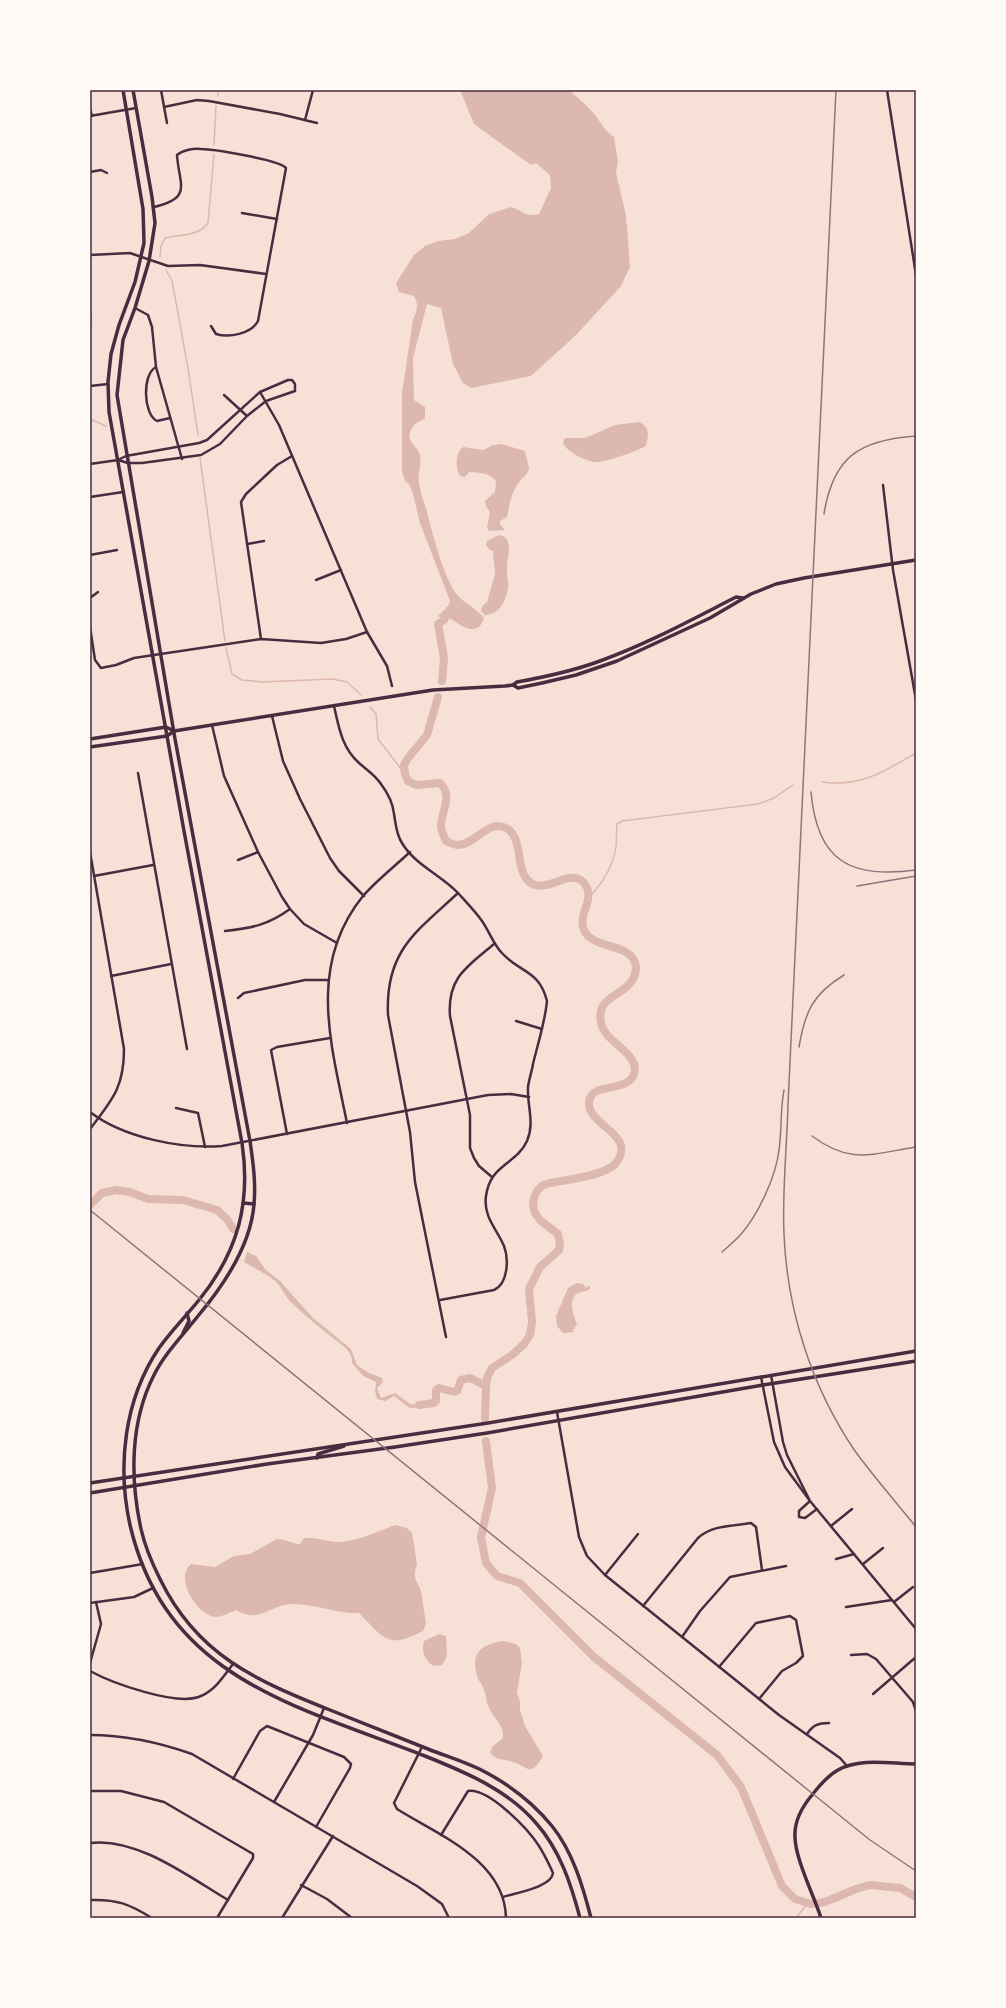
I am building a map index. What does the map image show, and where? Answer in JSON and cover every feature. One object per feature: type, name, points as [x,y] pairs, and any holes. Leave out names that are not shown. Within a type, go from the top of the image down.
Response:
[{"type":"main road","points":[[123,90],[143,209],[144,243],[135,282],[115,339],[108,384],[109,412],[242,1143],[245,1174],[243,1203],[235,1242],[225,1261],[200,1299],[159,1349],[139,1388],[126,1433],[124,1478],[131,1527],[143,1564],[153,1588],[178,1625],[201,1650],[228,1671],[261,1690],[321,1716],[419,1754],[490,1785],[524,1810],[536,1823],[554,1848],[564,1869],[580,1918]]},
{"type":"main road","points":[[133,90],[154,208],[154,230],[149,261],[135,308],[123,340],[117,382],[117,395],[160,654],[250,1141],[254,1171],[254,1204],[243,1246],[233,1267],[208,1305],[161,1362],[142,1403],[134,1446],[134,1476],[141,1530],[151,1561],[171,1601],[184,1619],[202,1638],[233,1664],[282,1690],[485,1772],[517,1793],[553,1828],[572,1863],[584,1891],[591,1918]]},
{"type":"main road","points":[[136,559],[144,558]]},
{"type":"main road","points":[[90,747],[167,736],[174,731],[433,690],[513,686],[518,688],[576,674],[617,661],[710,618],[739,602],[743,598],[789,581],[916,560]]},
{"type":"main road","points":[[513,686],[517,682],[581,668],[667,633],[736,597],[743,598]]},
{"type":"main road","points":[[642,644],[644,648]]},
{"type":"main road","points":[[90,739],[166,727],[174,731]]},
{"type":"main road","points":[[100,738],[101,746]]},
{"type":"main road","points":[[243,1203],[254,1204]]},
{"type":"main road","points":[[182,1336],[189,1321],[187,1313]]},
{"type":"main road","points":[[90,1484],[134,1476],[557,1412],[761,1376],[916,1351]]},
{"type":"main road","points":[[90,1493],[135,1487],[267,1464],[417,1444],[558,1421],[772,1383],[916,1361]]},
{"type":"main road","points":[[317,1458],[318,1454],[351,1444]]},
{"type":"main road","points":[[143,1564],[151,1561]]},
{"type":"main road","points":[[821,1918],[796,1844],[795,1827],[802,1809],[824,1780],[837,1770],[847,1766],[862,1763],[916,1764]]},
{"type":"main road","points":[[536,1823],[543,1817]]},
{"type":"street","points":[[161,90],[167,123]]},
{"type":"street","points":[[305,120],[313,90]]},
{"type":"street","points":[[887,90],[916,275]]},
{"type":"street","points":[[164,107],[197,100],[210,101],[317,123]]},
{"type":"street","points":[[90,108],[91,116],[126,111],[136,108]]},
{"type":"street","points":[[154,208],[169,204],[180,193],[181,184],[178,155],[180,152],[202,148],[284,164],[287,170],[258,322],[254,328],[247,331],[221,336],[216,334],[211,326]]},
{"type":"street","points":[[90,172],[101,170],[107,173]]},
{"type":"street","points":[[242,213],[277,219]]},
{"type":"street","points":[[90,255],[130,253],[149,261],[168,266],[200,265],[266,274]]},
{"type":"street","points":[[135,308],[148,314],[152,327],[156,367],[182,458]]},
{"type":"street","points":[[90,312],[90,327]]},
{"type":"street","points":[[156,367],[148,374],[148,411],[156,421],[170,418]]},
{"type":"street","points":[[90,464],[118,460],[126,456],[180,448],[207,440],[260,392],[288,380],[292,380],[295,384],[295,390],[266,401],[247,416],[230,436],[211,450],[201,455],[128,464],[118,460]]},
{"type":"street","points":[[90,386],[108,384]]},
{"type":"street","points":[[260,392],[276,419],[367,632],[387,666],[392,686]]},
{"type":"street","points":[[224,395],[247,416]]},
{"type":"street","points":[[261,639],[241,507],[242,498],[276,465],[292,456]]},
{"type":"street","points":[[883,485],[892,564],[916,699]]},
{"type":"street","points":[[90,497],[123,492]]},
{"type":"street","points":[[247,544],[264,541]]},
{"type":"street","points":[[90,555],[117,550]]},
{"type":"street","points":[[316,580],[341,570]]},
{"type":"street","points":[[90,598],[98,592]]},
{"type":"street","points":[[90,627],[95,660],[101,668],[116,665],[134,658],[261,639],[321,643],[346,639],[367,632]]},
{"type":"street","points":[[334,706],[339,732],[343,742],[352,756],[381,784],[392,804],[399,837],[422,866],[449,884],[458,893],[478,916],[494,943],[511,962],[532,975],[542,986],[547,1001],[528,1085],[532,1123],[526,1142],[521,1150],[499,1168],[492,1177],[486,1196],[486,1211],[491,1225],[504,1246],[507,1258],[503,1283],[500,1287],[494,1290],[440,1300]]},
{"type":"street","points":[[272,716],[283,761],[300,799],[330,858],[339,871],[364,896]]},
{"type":"street","points":[[212,725],[224,776],[258,852],[290,908],[304,924],[337,943]]},
{"type":"street","points":[[138,774],[187,1049]]},
{"type":"street","points":[[90,852],[122,1038],[124,1062],[122,1076],[115,1095],[90,1130]]},
{"type":"street","points":[[238,860],[258,852]]},
{"type":"street","points":[[347,1123],[330,1038],[328,980],[337,943],[354,909],[364,896],[410,852]]},
{"type":"street","points":[[94,876],[153,865]]},
{"type":"street","points":[[446,1337],[440,1300],[415,1182],[406,1112],[388,1015],[387,998],[395,963],[407,941],[458,893]]},
{"type":"street","points":[[225,931],[259,926],[274,920],[290,908]]},
{"type":"street","points":[[492,1177],[479,1166],[470,1148],[470,1115],[450,1016],[449,1003],[451,991],[461,972],[494,943]]},
{"type":"street","points":[[111,976],[171,964]]},
{"type":"street","points":[[238,998],[244,993],[305,980],[328,980]]},
{"type":"street","points":[[516,1021],[542,1028]]},
{"type":"street","points":[[287,1134],[271,1050],[277,1047],[330,1038]]},
{"type":"street","points":[[90,1112],[111,1126],[146,1137],[186,1146],[205,1148],[242,1143],[498,1094],[529,1097]]},
{"type":"street","points":[[176,1108],[198,1113],[205,1148]]},
{"type":"street","points":[[770,1375],[783,1442],[787,1455],[806,1488],[810,1501]]},
{"type":"street","points":[[761,1376],[774,1442],[785,1467],[810,1501],[916,1628]]},
{"type":"street","points":[[557,1412],[579,1537],[587,1556],[605,1575],[643,1606],[759,1699],[840,1758],[847,1766]]},
{"type":"street","points":[[810,1501],[800,1511],[799,1517],[805,1518],[817,1509]]},
{"type":"street","points":[[831,1526],[852,1509]]},
{"type":"street","points":[[643,1606],[698,1538],[705,1532],[712,1529],[752,1523],[756,1527],[762,1570]]},
{"type":"street","points":[[605,1575],[638,1534]]},
{"type":"street","points":[[862,1564],[883,1548]]},
{"type":"street","points":[[836,1559],[854,1554]]},
{"type":"street","points":[[90,1573],[143,1564]]},
{"type":"street","points":[[682,1637],[700,1611],[730,1577],[786,1566]]},
{"type":"street","points":[[846,1607],[893,1601],[913,1587]]},
{"type":"street","points":[[90,1603],[134,1597],[153,1588]]},
{"type":"street","points":[[90,1663],[100,1624],[96,1602]]},
{"type":"street","points":[[719,1666],[756,1623],[790,1616],[796,1620],[803,1656],[796,1663],[782,1671],[759,1699]]},
{"type":"street","points":[[851,1655],[867,1654],[871,1656],[913,1702],[916,1711]]},
{"type":"street","points":[[873,1694],[916,1656]]},
{"type":"street","points":[[90,1671],[120,1684],[143,1691],[177,1698],[193,1699],[212,1689],[233,1664]]},
{"type":"street","points":[[274,1802],[313,1735],[324,1708]]},
{"type":"street","points":[[807,1734],[812,1726],[820,1723],[829,1723]]},
{"type":"street","points":[[233,1779],[264,1727],[267,1726],[344,1757],[351,1764],[316,1827]]},
{"type":"street","points":[[90,1736],[131,1738],[156,1742],[192,1754],[430,1894],[442,1904],[449,1918]]},
{"type":"street","points":[[422,1746],[394,1803],[397,1808],[468,1851],[480,1862],[495,1882],[503,1897],[506,1918]]},
{"type":"street","points":[[90,1791],[121,1791],[164,1802],[254,1854],[217,1918]]},
{"type":"street","points":[[441,1835],[468,1791],[477,1791],[517,1820],[539,1846],[553,1873],[553,1876],[547,1883],[503,1897]]},
{"type":"street","points":[[282,1918],[301,1885],[333,1836]]},
{"type":"street","points":[[90,1843],[111,1843],[145,1852],[228,1900]]},
{"type":"street","points":[[301,1885],[327,1899],[352,1918]]},
{"type":"street","points":[[90,1900],[105,1899],[124,1903],[152,1918]]},
{"type":"shaded area","points":[[460,90],[569,90],[589,108],[606,130],[614,137],[618,162],[616,173],[626,215],[630,267],[621,286],[576,335],[531,376],[471,388],[463,383],[453,364],[441,308],[427,304],[413,358],[414,400],[425,407],[425,419],[414,425],[409,436],[411,442],[420,455],[419,480],[421,493],[448,580],[456,594],[484,618],[481,625],[472,629],[462,626],[448,617],[444,620],[438,616],[449,605],[450,601],[420,523],[412,490],[409,484],[405,481],[402,471],[402,393],[413,320],[417,305],[414,296],[399,292],[396,283],[414,255],[425,246],[438,241],[455,239],[469,233],[489,214],[511,207],[531,215],[539,214],[551,188],[550,175],[536,163],[531,165],[474,124]]},
{"type":"shaded area","points":[[639,422],[643,424],[648,432],[646,446],[629,454],[613,459],[595,462],[581,458],[568,449],[563,443],[565,438],[585,438],[615,425]]},
{"type":"shaded area","points":[[501,444],[525,451],[529,468],[515,489],[511,498],[507,517],[500,521],[500,524],[505,530],[489,531],[487,527],[490,512],[485,501],[495,492],[496,481],[487,474],[480,473],[469,472],[465,477],[460,476],[457,469],[457,457],[458,453],[463,447],[483,450],[493,445]]},
{"type":"shaded area","points":[[499,535],[503,536],[507,540],[509,545],[507,563],[508,588],[506,598],[498,610],[494,613],[485,615],[481,611],[483,605],[487,602],[495,574],[493,551],[486,545],[487,541]]},
{"type":"shaded area","points":[[247,1252],[256,1256],[265,1269],[280,1281],[312,1317],[351,1349],[357,1365],[369,1373],[382,1378],[383,1382],[377,1388],[381,1398],[395,1393],[410,1404],[419,1405],[429,1402],[430,1407],[410,1408],[394,1396],[385,1401],[377,1399],[375,1391],[376,1382],[363,1376],[352,1363],[350,1353],[295,1306],[275,1281],[244,1262]]},
{"type":"shaded area","points":[[577,1283],[583,1284],[586,1288],[590,1285],[590,1289],[578,1293],[573,1299],[572,1308],[577,1324],[573,1330],[574,1332],[563,1333],[557,1326],[556,1316],[568,1288]]},
{"type":"shaded area","points":[[395,1525],[407,1528],[412,1533],[417,1564],[415,1578],[421,1591],[426,1624],[423,1631],[401,1640],[394,1640],[381,1635],[359,1613],[342,1612],[300,1604],[283,1605],[258,1615],[244,1614],[236,1610],[223,1616],[215,1617],[208,1615],[201,1610],[195,1603],[186,1587],[186,1571],[191,1564],[215,1567],[234,1556],[250,1554],[277,1539],[300,1544],[304,1538],[345,1542]]},
{"type":"shaded area","points":[[439,1634],[446,1636],[447,1656],[442,1665],[433,1666],[424,1655],[423,1645],[424,1641]]},
{"type":"shaded area","points":[[503,1641],[516,1644],[520,1648],[522,1663],[517,1692],[520,1702],[520,1710],[525,1726],[543,1756],[539,1763],[532,1769],[513,1762],[498,1759],[490,1753],[492,1747],[503,1738],[503,1733],[488,1706],[484,1689],[478,1679],[475,1663],[478,1652],[482,1648]]},
{"type":"waterway","points":[[218,90],[218,96]]},
{"type":"waterway","points":[[214,145],[216,106]]},
{"type":"waterway","points":[[160,257],[161,246],[165,238],[194,233],[204,228],[208,223],[214,154]]},
{"type":"waterway","points":[[166,270],[172,281],[188,368],[198,435]]},
{"type":"waterway","points":[[90,419],[106,426]]},
{"type":"waterway","points":[[200,458],[225,641]]},
{"type":"waterway","points":[[442,681],[444,658],[438,624],[444,620],[449,611]]},
{"type":"waterway","points":[[226,648],[232,674],[242,680],[263,682],[332,679],[347,682],[361,695]]},
{"type":"waterway","points":[[438,697],[427,735],[404,765],[405,774],[408,781],[416,785],[440,783],[444,788],[446,793],[446,804],[441,826],[446,841],[456,845],[465,844],[495,826],[501,826],[508,829],[516,842],[521,867],[528,881],[535,885],[541,886],[572,878],[583,882],[588,893],[588,899],[583,917],[584,930],[589,937],[596,941],[621,949],[628,953],[633,959],[636,967],[635,975],[631,982],[621,992],[605,1003],[600,1014],[601,1023],[604,1030],[632,1060],[635,1067],[634,1074],[630,1080],[624,1084],[602,1089],[596,1092],[591,1096],[589,1102],[590,1110],[595,1118],[617,1137],[621,1145],[621,1153],[616,1163],[604,1171],[543,1185],[537,1191],[533,1206],[535,1213],[540,1220],[558,1234],[560,1245],[559,1250],[540,1267],[529,1289],[532,1322],[530,1335],[524,1344],[512,1355],[492,1368],[487,1378],[486,1386]]},
{"type":"waterway","points":[[370,707],[376,714],[378,739],[405,774]]},
{"type":"waterway","points":[[822,782],[848,782],[870,777],[881,773],[914,754]]},
{"type":"waterway","points":[[589,897],[599,886],[610,867],[615,854],[617,824],[622,821],[758,804],[774,798],[793,785]]},
{"type":"waterway","points":[[90,1205],[102,1193],[116,1190],[130,1192],[148,1199],[183,1200],[217,1210],[227,1219],[233,1229]]},
{"type":"waterway","points":[[419,1405],[434,1403],[436,1401],[436,1390],[439,1388],[454,1392],[457,1391],[461,1380],[470,1378],[486,1386],[485,1418]]},
{"type":"waterway","points":[[486,1441],[492,1488],[481,1537],[486,1563],[497,1576],[520,1583],[594,1657],[717,1755],[741,1787],[782,1886],[795,1899],[811,1904],[825,1902],[856,1889],[870,1885],[900,1888],[916,1897]]},
{"type":"waterway","points":[[796,1918],[808,1903]]},
{"type":"railway","points":[[836,90],[784,1185],[784,1234],[790,1292],[804,1348],[814,1375],[840,1427],[855,1451],[916,1527]]},
{"type":"railway","points":[[824,514],[828,494],[834,478],[842,465],[852,455],[864,447],[879,442],[896,438],[916,436]]},
{"type":"railway","points":[[811,792],[815,816],[821,835],[829,849],[841,860],[855,867],[873,871],[893,872],[916,870]]},
{"type":"railway","points":[[857,886],[916,876]]},
{"type":"railway","points":[[799,1047],[804,1023],[812,1005],[825,989],[844,975]]},
{"type":"railway","points":[[722,1252],[742,1233],[755,1215],[766,1194],[779,1150],[784,1090]]},
{"type":"railway","points":[[812,1136],[838,1151],[850,1154],[874,1154],[916,1147]]},
{"type":"railway","points":[[90,1210],[870,1840],[916,1871]]}]
